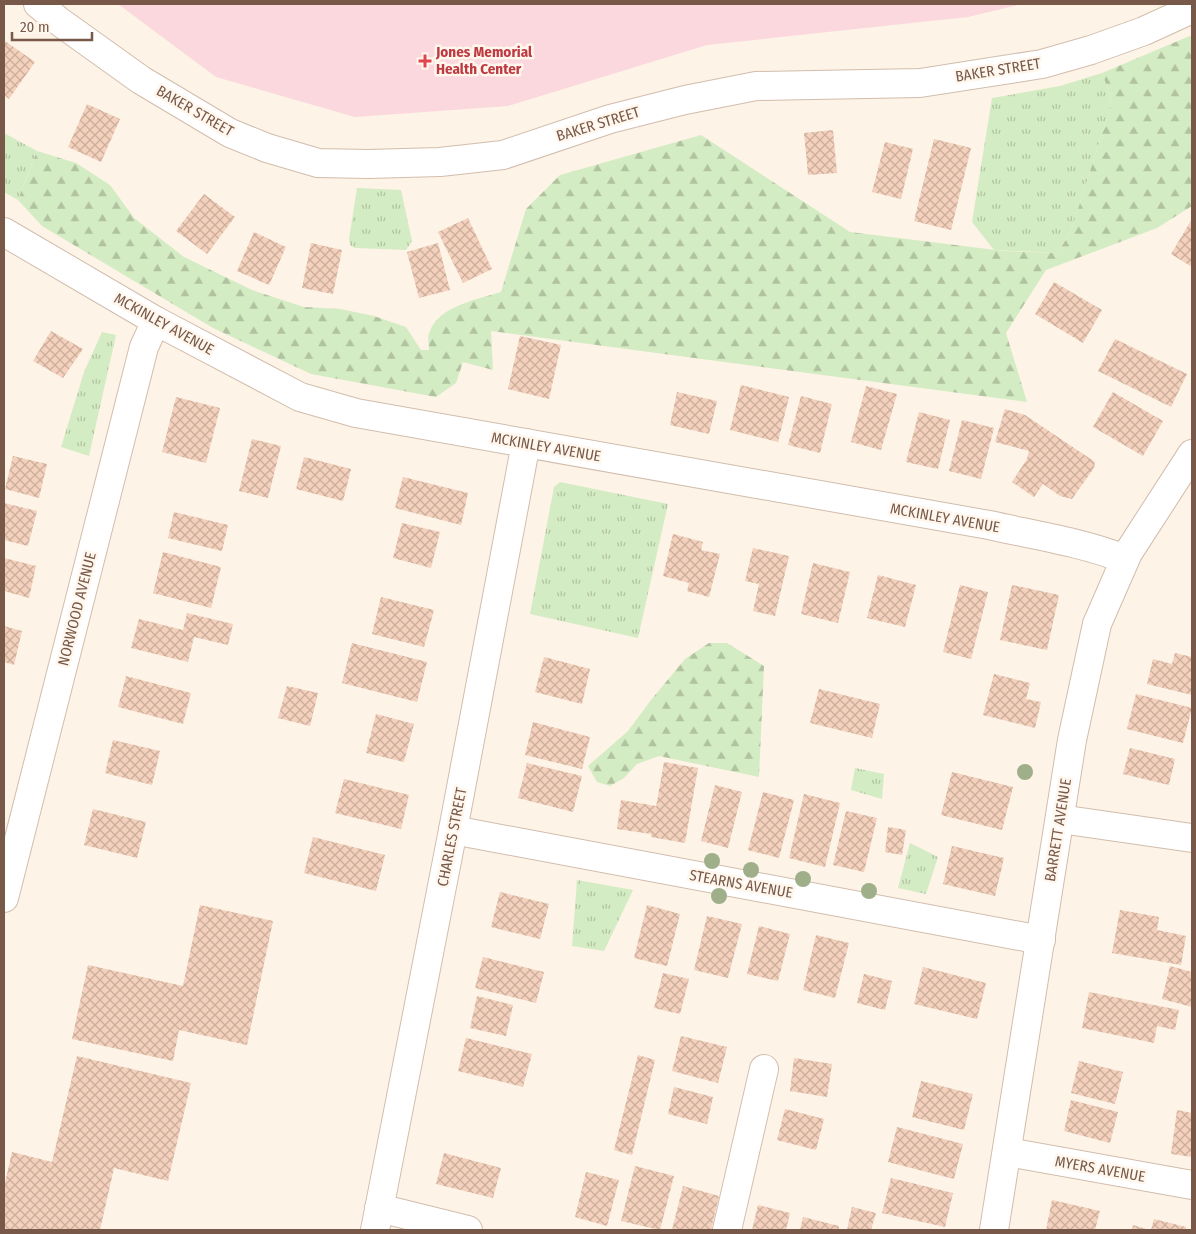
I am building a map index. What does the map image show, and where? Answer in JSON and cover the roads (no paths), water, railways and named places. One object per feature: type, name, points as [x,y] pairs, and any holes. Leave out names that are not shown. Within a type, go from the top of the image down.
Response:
[{"type":"street","name":"BAKER STREET","points":[[38,4],[141,80],[230,133],[267,148],[318,163],[368,164],[440,162],[503,155],[610,119],[685,100],[756,86],[920,83],[1042,64],[1100,47],[1144,31],[1192,9]]},
{"type":"street","name":"MCKINLEY AVENUE","points":[[4,232],[156,321],[300,397],[356,413],[989,526],[1102,550],[1125,559]]},
{"type":"street","name":"NORWOOD AVENUE","points":[[4,898],[12,829],[144,347],[156,321]]},
{"type":"street","name":"CHARLES STREET","points":[[377,1219],[526,443]]},
{"type":"street","name":"BARRETT AVENUE","points":[[994,1230],[1008,1152],[1072,740],[1097,624],[1125,559],[1192,454]]},
{"type":"street","points":[[1060,819],[1192,838]]},
{"type":"street","name":"STEARNS AVENUE","points":[[453,830],[1041,940]]},
{"type":"street","points":[[727,1230],[764,1069]]},
{"type":"street","name":"MYERS AVENUE","points":[[1008,1152],[1192,1185]]},
{"type":"street","points":[[377,1219],[468,1230]]},
{"type":"place","name":"Jones Memorial Health Center","points":[[425,61]]}]
